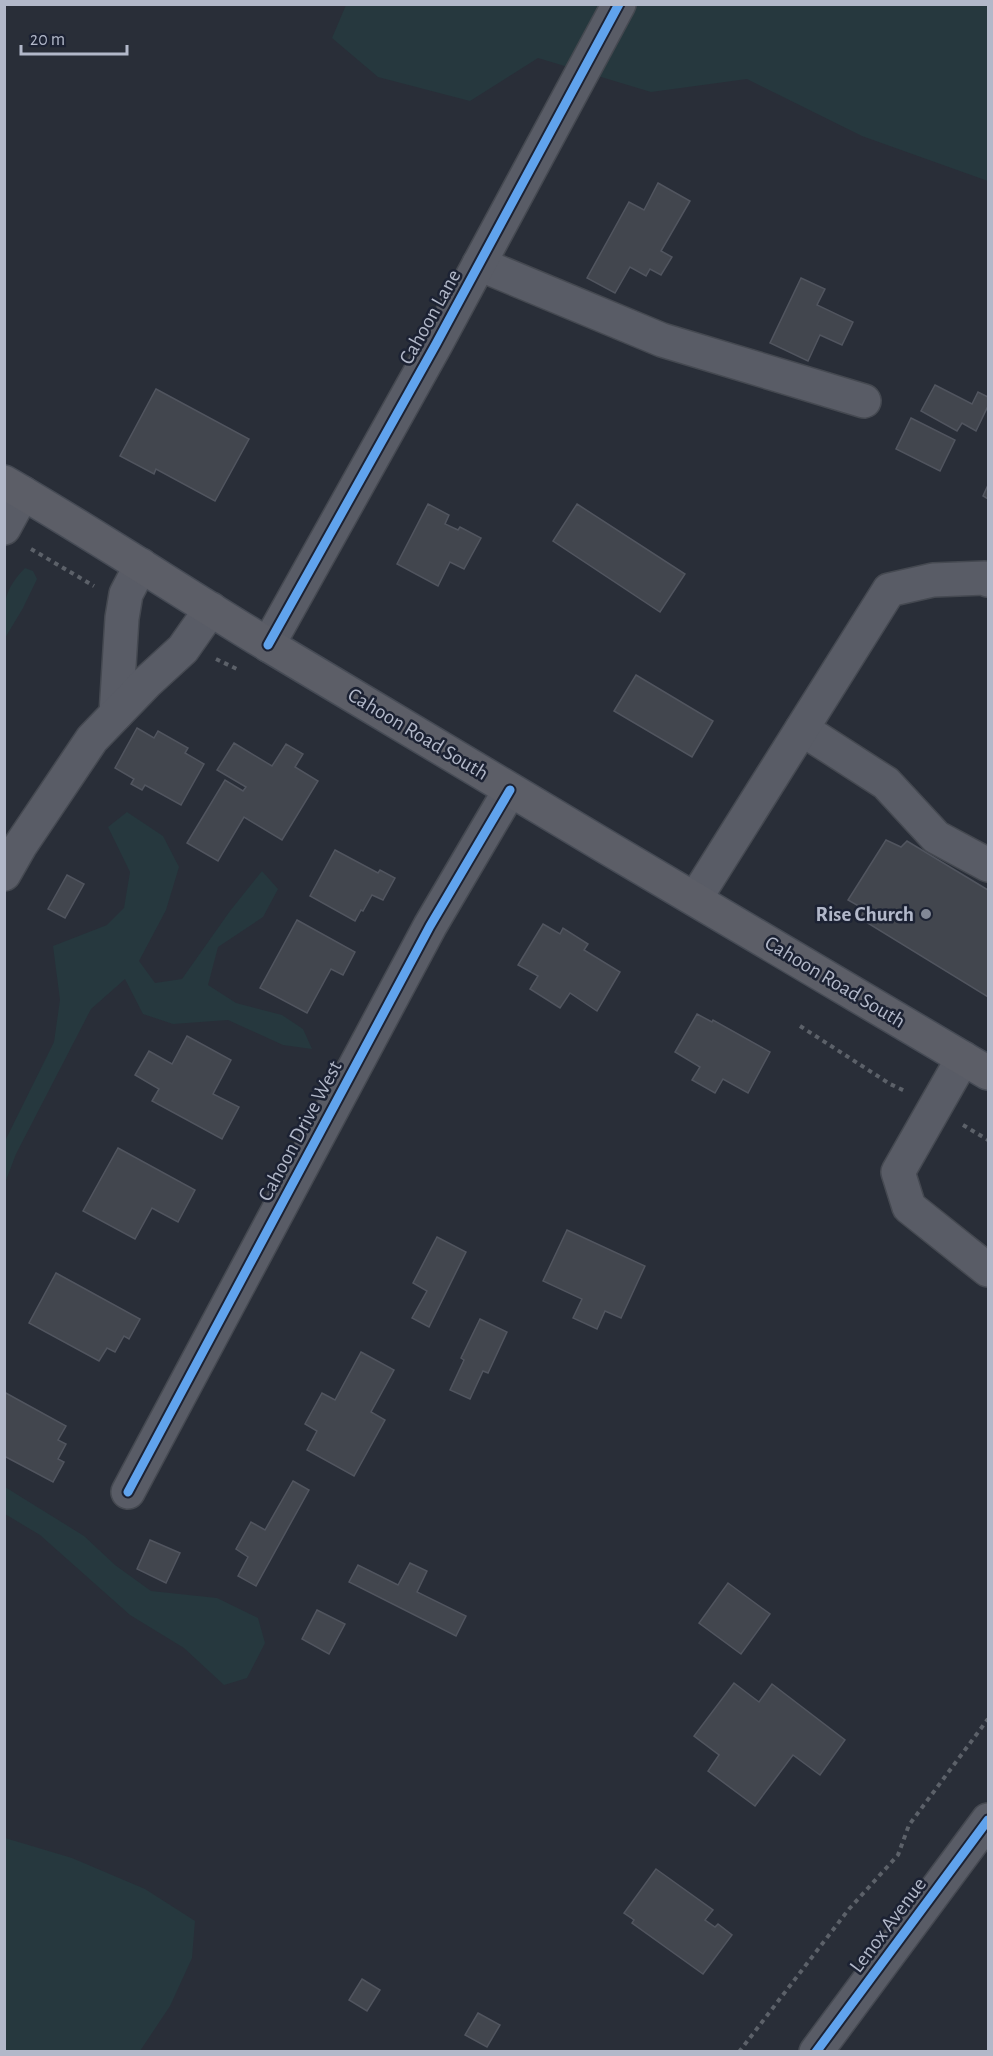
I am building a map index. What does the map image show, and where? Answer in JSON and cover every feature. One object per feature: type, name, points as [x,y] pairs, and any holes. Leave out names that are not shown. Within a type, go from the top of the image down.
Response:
[{"type":"main road","name":"Cahoon Road South","points":[[14,488],[268,645],[976,1065]]},
{"type":"street","name":"Cahoon Lane","points":[[268,645],[479,264],[619,4]]},
{"type":"street","points":[[479,264],[662,339],[864,401]]},
{"type":"street","points":[[4,528],[14,488]]},
{"type":"street","points":[[116,714],[122,618],[126,594],[141,565]]},
{"type":"street","points":[[695,899],[890,590],[933,580],[985,578],[988,580]]},
{"type":"street","points":[[4,874],[20,846],[92,739],[183,649],[211,609]]},
{"type":"street","points":[[802,729],[886,783],[936,837],[988,865]]},
{"type":"street","name":"Cahoon Drive West","points":[[129,1492],[430,926],[510,790]]},
{"type":"street","points":[[976,1065],[934,1108],[898,1172],[909,1207],[988,1270]]},
{"type":"street","name":"Lenox Avenue","points":[[816,2052],[988,1820]]},
{"type":"path","points":[[800,1026],[890,1084],[988,1140]]},
{"type":"path","points":[[739,2052],[849,1909],[898,1855],[909,1825],[988,1719]]},
{"type":"shaded area","points":[[346,5],[988,5],[988,181],[862,136],[747,79],[651,92],[538,58],[470,101],[378,77],[332,38]]},
{"type":"shaded area","points":[[25,568],[33,571],[37,579],[5,638],[4,617],[8,593]]},
{"type":"shaded area","points":[[127,812],[163,836],[179,867],[166,910],[139,961],[155,983],[182,979],[230,911],[262,871],[278,889],[263,917],[218,947],[208,985],[236,1003],[282,1015],[303,1029],[312,1049],[283,1045],[228,1020],[173,1024],[143,1014],[125,979],[91,1009],[16,1154],[5,1183],[5,1141],[54,1042],[60,1000],[53,946],[107,925],[124,908],[130,872],[108,827]]},
{"type":"shaded area","points":[[5,1487],[84,1536],[115,1565],[151,1591],[217,1598],[258,1618],[265,1643],[247,1678],[224,1685],[184,1648],[130,1615],[40,1535],[5,1514]]},
{"type":"shaded area","points":[[5,1838],[72,1858],[145,1889],[195,1921],[192,1958],[170,2006],[140,2051],[5,2051]]},
{"type":"building","points":[[658,183],[690,201],[661,251],[672,257],[661,275],[650,269],[646,276],[630,267],[615,293],[587,278],[629,202],[644,210]]},
{"type":"building","points":[[801,278],[825,289],[817,305],[853,322],[842,345],[820,335],[808,361],[770,343]]},
{"type":"building","points":[[935,385],[972,404],[978,392],[988,397],[988,406],[976,431],[962,423],[957,431],[921,411]]},
{"type":"building","points":[[156,389],[249,439],[215,501],[156,469],[154,474],[120,456]]},
{"type":"building","points":[[911,418],[955,440],[940,471],[896,449]]},
{"type":"building","points":[[988,485],[988,499],[983,496]]},
{"type":"building","points":[[428,504],[449,515],[445,524],[458,530],[460,527],[481,538],[464,569],[450,562],[438,586],[397,564]]},
{"type":"building","points":[[577,504],[685,574],[660,612],[553,541]]},
{"type":"building","points":[[636,675],[713,721],[692,757],[614,711]]},
{"type":"building","points":[[137,728],[154,738],[158,731],[188,748],[185,753],[204,764],[181,805],[145,785],[142,790],[131,784],[134,779],[115,768]]},
{"type":"building","points":[[234,743],[272,766],[286,744],[303,754],[295,767],[318,781],[282,840],[244,817],[218,861],[187,843],[225,780],[243,791],[246,787],[217,770]]},
{"type":"building","name":"Rise Church","points":[[886,840],[901,847],[907,841],[988,890],[988,997],[861,919],[864,909],[848,900]]},
{"type":"building","points":[[335,850],[378,873],[380,870],[395,878],[383,900],[372,895],[355,921],[310,896]]},
{"type":"building","points":[[67,875],[84,884],[65,918],[48,909]]},
{"type":"building","points":[[297,920],[355,952],[343,975],[331,969],[307,1013],[260,988]]},
{"type":"building","points":[[543,924],[560,934],[563,928],[588,944],[584,950],[620,972],[597,1011],[570,993],[560,1008],[530,989],[538,976],[518,965]]},
{"type":"building","points":[[697,1014],[712,1022],[713,1020],[770,1052],[748,1093],[723,1079],[715,1093],[692,1080],[700,1067],[675,1052]]},
{"type":"building","points":[[187,1036],[231,1060],[213,1094],[239,1107],[222,1139],[152,1101],[159,1089],[135,1075],[149,1051],[172,1064]]},
{"type":"building","points":[[118,1148],[195,1190],[178,1222],[152,1208],[135,1239],[83,1211]]},
{"type":"building","points":[[567,1230],[645,1266],[621,1318],[605,1311],[597,1329],[573,1318],[582,1299],[543,1281]]},
{"type":"building","points":[[437,1237],[466,1252],[429,1327],[412,1318],[427,1291],[413,1283]]},
{"type":"building","points":[[56,1273],[140,1319],[129,1339],[124,1336],[115,1352],[107,1348],[99,1361],[29,1323]]},
{"type":"building","points":[[480,1319],[507,1332],[488,1373],[483,1371],[470,1399],[450,1390],[464,1360],[461,1358]]},
{"type":"building","points":[[361,1352],[394,1370],[371,1412],[385,1420],[354,1476],[307,1450],[317,1431],[305,1424],[322,1393],[335,1400]]},
{"type":"building","points":[[4,1392],[66,1426],[58,1440],[66,1444],[58,1459],[64,1462],[53,1482],[4,1456]]},
{"type":"building","points":[[293,1481],[309,1490],[256,1586],[238,1576],[248,1557],[236,1549],[251,1522],[265,1530]]},
{"type":"building","points":[[150,1540],[180,1553],[166,1583],[137,1569]]},
{"type":"building","points":[[410,1563],[427,1571],[417,1592],[466,1616],[456,1636],[349,1582],[358,1565],[398,1585]]},
{"type":"building","points":[[728,1583],[770,1614],[741,1654],[699,1623]]},
{"type":"building","points":[[317,1610],[345,1624],[329,1654],[302,1639]]},
{"type":"building","points":[[734,1683],[759,1702],[772,1684],[845,1740],[820,1775],[793,1755],[755,1806],[708,1771],[719,1755],[694,1736]]},
{"type":"building","points":[[656,1869],[713,1910],[705,1920],[715,1927],[718,1924],[732,1935],[703,1974],[632,1923],[634,1920],[624,1913]]},
{"type":"building","points":[[362,1979],[380,1990],[367,2011],[349,2000]]},
{"type":"building","points":[[478,2013],[500,2025],[487,2047],[465,2035]]},
{"type":"cycle path","points":[[268,645],[436,344],[619,4]]},
{"type":"cycle path","points":[[128,1492],[430,926],[510,790]]},
{"type":"cycle path","points":[[816,2052],[988,1820]]},
{"type":"place","name":"Rise Church","points":[[926,914]]}]
